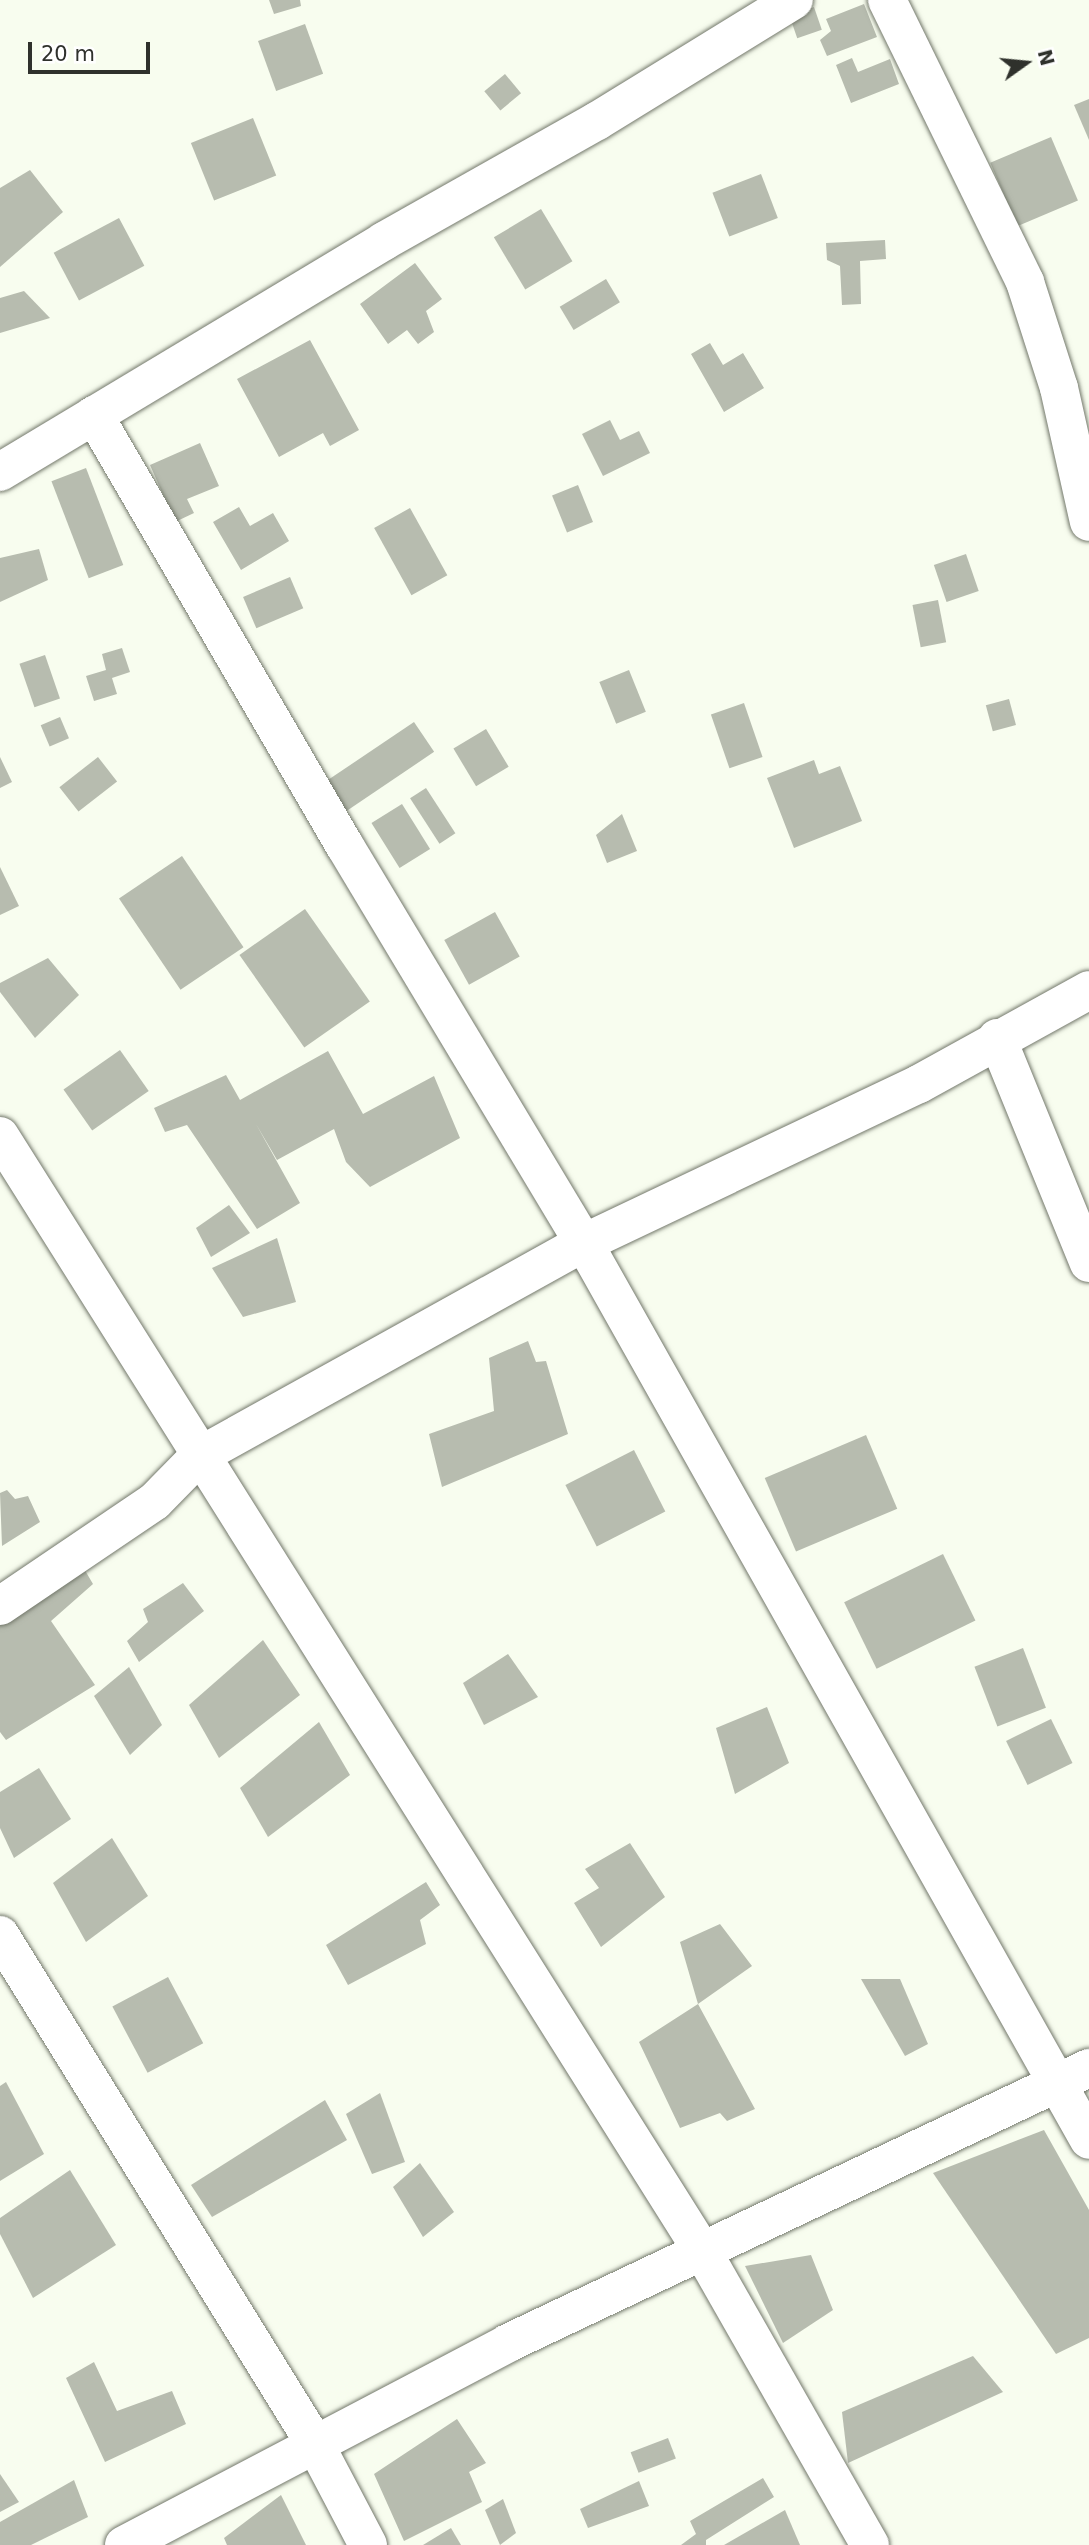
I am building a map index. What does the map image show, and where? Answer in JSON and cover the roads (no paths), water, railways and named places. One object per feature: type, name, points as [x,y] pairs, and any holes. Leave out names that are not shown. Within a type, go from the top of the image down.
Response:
[{"type":"street","points":[[0,472],[384,241],[597,121],[793,0]]},
{"type":"street","points":[[887,0],[1025,282],[1059,388],[1089,522]]},
{"type":"street","points":[[94,415],[345,846],[584,1243],[1074,2076],[1089,2140]]},
{"type":"street","points":[[0,1606],[155,1501],[200,1455],[584,1243],[852,1117],[1089,990]]},
{"type":"street","points":[[996,1038],[1089,1263]]},
{"type":"street","points":[[0,1136],[704,2254],[870,2545]]},
{"type":"street","points":[[0,1935],[315,2444],[368,2545]]},
{"type":"street","points":[[124,2545],[508,2343],[704,2254],[1074,2076]]}]
